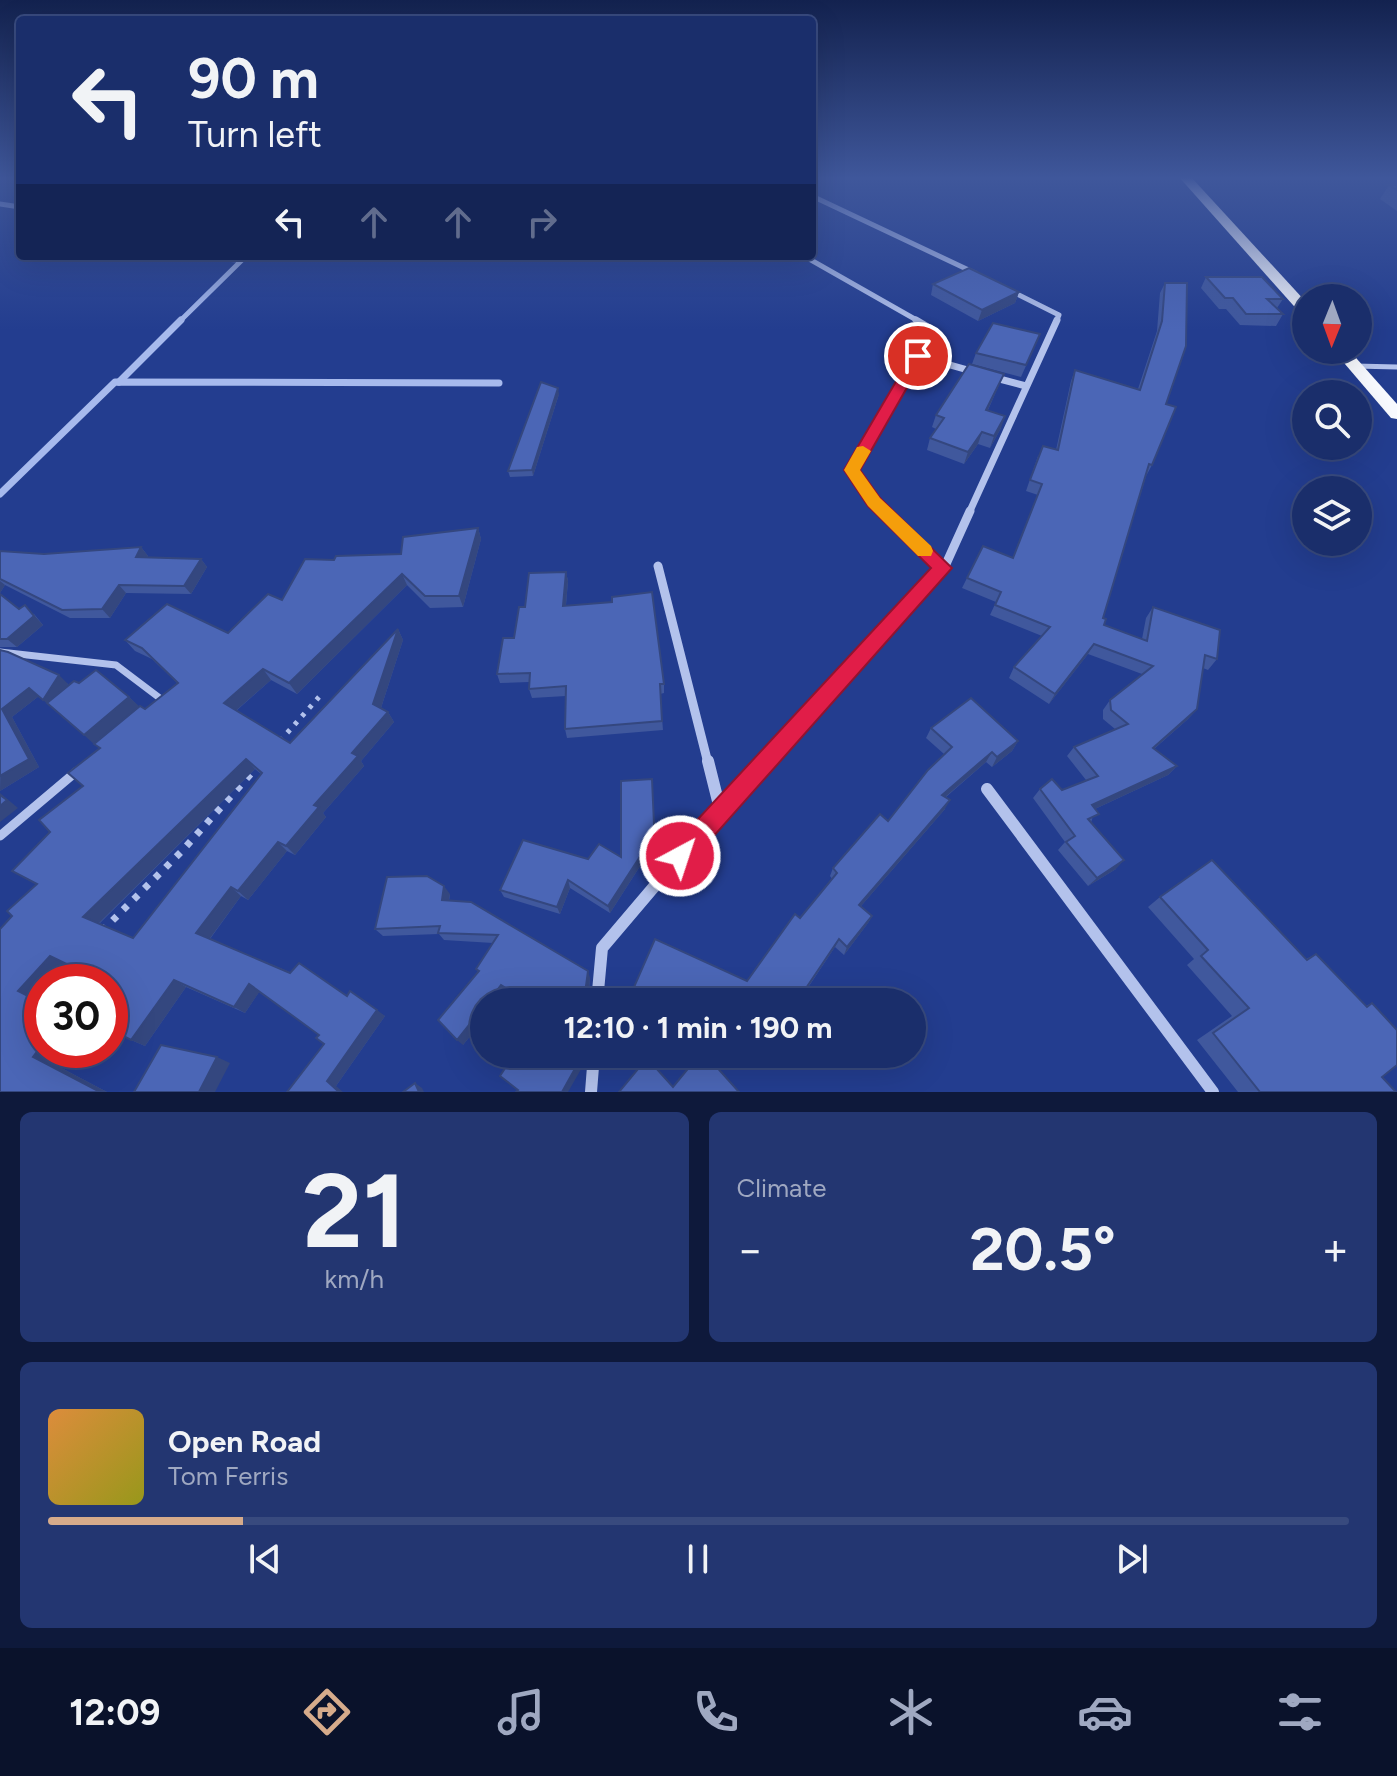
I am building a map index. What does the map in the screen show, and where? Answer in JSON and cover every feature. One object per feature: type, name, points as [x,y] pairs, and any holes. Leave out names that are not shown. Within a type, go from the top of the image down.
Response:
[{"type":"main road","points":[[1231,228],[1292,295]]},
{"type":"main road","points":[[1355,366],[1397,414]]},
{"type":"street","points":[[880,228],[987,279]]},
{"type":"street","points":[[811,260],[933,330],[852,470],[874,502],[942,568]]},
{"type":"street","points":[[598,988],[602,948],[720,809],[942,568],[1059,315],[1002,286]]},
{"type":"street","points":[[918,356],[1026,386]]},
{"type":"street","points":[[658,566],[720,809]]},
{"type":"street","points":[[987,789],[1213,1092]]},
{"type":"street","points":[[591,1092],[593,1068]]},
{"type":"lane","points":[[1355,366],[1397,367]]},
{"type":"lane","points":[[0,652],[116,665],[161,699],[150,709]]},
{"type":"lane","points":[[0,836],[81,767]]},
{"type":"path","points":[[277,744],[319,697]]},
{"type":"path","points":[[95,938],[182,851],[266,756]]},
{"type":"path","points":[[70,964],[85,949]]},
{"type":"building","points":[[969,268],[1019,292],[982,310],[933,284]]},
{"type":"building","points":[[1206,277],[1262,277],[1283,299],[1267,299],[1283,314],[1246,314],[1233,298],[1225,298]]},
{"type":"building","points":[[1165,283],[1187,283],[1186,346],[1166,404],[1176,407],[1152,465],[1149,464],[1103,618],[1106,619],[1104,625],[1147,641],[1153,607],[1220,630],[1217,659],[1205,655],[1197,709],[1153,748],[1177,766],[1092,805],[1099,814],[1088,819],[1124,860],[1097,878],[1066,842],[1075,836],[1040,789],[1052,779],[1062,790],[1098,776],[1074,747],[1128,724],[1111,710],[1110,700],[1153,666],[1094,644],[1055,694],[1014,667],[1050,627],[995,605],[1001,592],[967,578],[983,546],[1013,558],[1042,484],[1030,480],[1043,446],[1058,450],[1075,370],[1140,390],[1162,321]]},
{"type":"building","points":[[993,323],[1040,334],[1026,365],[976,353]]},
{"type":"building","points":[[969,364],[1004,374],[986,410],[1005,416],[994,436],[982,432],[968,452],[930,438],[944,418],[936,415]]},
{"type":"building","points":[[541,382],[558,388],[532,470],[508,471]]},
{"type":"building","points":[[478,528],[459,596],[425,596],[402,574],[289,683],[263,669],[224,703],[290,743],[398,629],[373,704],[388,712],[352,753],[358,756],[314,805],[319,807],[286,846],[278,842],[238,891],[231,887],[196,933],[290,973],[299,963],[347,996],[350,991],[377,1010],[327,1081],[339,1092],[287,1092],[324,1044],[316,1038],[319,1035],[249,984],[234,1007],[174,980],[131,1040],[128,1038],[128,964],[67,964],[50,956],[43,964],[24,964],[24,984],[18,991],[24,994],[24,1068],[54,1068],[100,1092],[0,1092],[0,929],[12,916],[7,911],[37,884],[12,871],[50,832],[39,820],[83,786],[68,773],[100,748],[94,744],[140,706],[145,709],[178,683],[142,648],[125,640],[167,604],[228,633],[268,594],[282,600],[305,559],[334,560],[336,556],[401,554],[403,537]],"holes":[[[246,759],[262,773],[133,938],[83,917]]]},
{"type":"building","points":[[141,547],[136,557],[201,559],[184,586],[119,585],[102,609],[62,610],[0,579],[0,551],[44,554]]},
{"type":"building","points":[[566,572],[563,606],[612,602],[612,597],[652,592],[664,684],[660,684],[662,721],[565,729],[566,686],[529,689],[530,673],[497,674],[503,638],[514,638],[519,607],[525,607],[529,573]]},
{"type":"building","points":[[0,594],[19,609],[25,605],[34,616],[7,639],[0,639]]},
{"type":"building","points":[[0,650],[59,675],[43,700],[29,688],[2,709],[29,759],[0,776]]},
{"type":"building","points":[[96,670],[129,697],[84,735],[47,703],[74,681],[79,683]]},
{"type":"building","points":[[971,698],[1018,741],[997,757],[992,752],[942,795],[950,800],[859,905],[872,916],[847,947],[839,939],[806,988],[634,987],[655,939],[747,981],[795,914],[800,918],[837,873],[833,868],[880,814],[888,821],[928,770],[952,747],[931,728]]},
{"type":"building","points":[[652,779],[654,824],[665,824],[663,845],[659,853],[643,852],[608,906],[568,880],[557,907],[500,890],[523,840],[588,859],[599,844],[621,857],[621,781]]},
{"type":"building","points":[[1212,860],[1307,960],[1316,954],[1367,1007],[1372,1003],[1397,1030],[1397,1065],[1382,1077],[1396,1092],[1260,1092],[1213,1033],[1249,1008],[1201,956],[1208,950],[1160,897]]},
{"type":"building","points":[[427,876],[444,886],[442,900],[471,902],[588,971],[586,986],[506,988],[501,985],[499,988],[470,988],[470,1024],[457,1040],[438,1020],[479,971],[476,969],[498,935],[438,933],[440,926],[375,929],[387,877]]},
{"type":"building","points":[[161,1045],[217,1057],[199,1092],[134,1092]]},
{"type":"building","points":[[505,1068],[575,1068],[562,1092],[516,1092],[518,1090],[500,1076]]},
{"type":"building","points":[[639,1068],[656,1068],[673,1087],[689,1068],[718,1068],[739,1092],[619,1092]]},
{"type":"building","points":[[415,1083],[419,1092],[403,1092]]},
{"type":"waterway","points":[[179,322],[242,260]]},
{"type":"waterway","points":[[119,382],[179,322]]},
{"type":"waterway","points":[[0,494],[115,382],[499,383]]},
{"type":"slow traffic","points":[[863,451],[852,470],[874,502],[924,551]]},
{"type":"route","points":[[680,856],[942,568],[874,502],[852,470],[918,356]]}]
